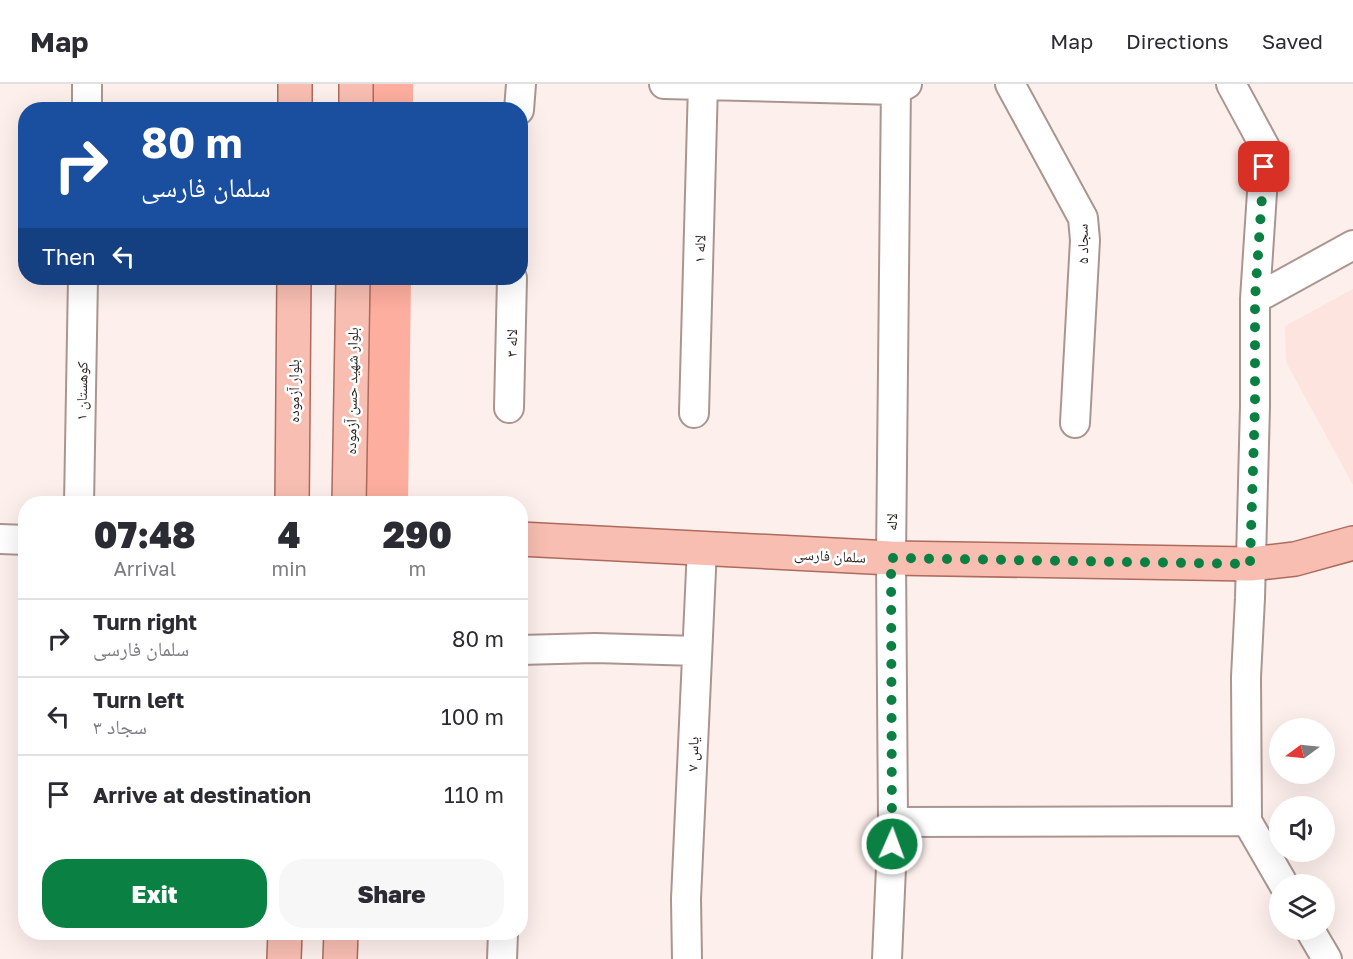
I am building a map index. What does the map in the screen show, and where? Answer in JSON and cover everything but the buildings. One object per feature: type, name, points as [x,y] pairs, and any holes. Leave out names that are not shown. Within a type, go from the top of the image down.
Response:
[{"type":"main road","points":[[295,84],[295,102]]},
{"type":"main road","points":[[356,84],[356,102]]},
{"type":"main road","name":"بلوار آزموده","points":[[292,496],[294,285]]},
{"type":"main road","name":"بلوار شهید حسن آزموده","points":[[349,496],[353,285]]},
{"type":"main road","name":"سلمان فارسی","points":[[528,539],[891,558],[1250,564],[1295,560],[1353,543]]},
{"type":"main road","points":[[284,959],[285,940]]},
{"type":"main road","points":[[340,959],[341,940]]},
{"type":"street","points":[[87,84],[87,102]]},
{"type":"street","points":[[520,102],[521,84]]},
{"type":"street","points":[[664,84],[900,86]]},
{"type":"street","name":"سجاد ۵","points":[[1010,84],[1083,218],[1085,240],[1075,423]]},
{"type":"street","points":[[1231,84],[1265,147],[1255,299],[1250,598],[1245,677],[1247,821],[1278,874]]},
{"type":"street","name":"لاله ۱","points":[[694,413],[703,85]]},
{"type":"street","name":"لاله","points":[[887,959],[893,822],[891,558],[900,86]]},
{"type":"street","points":[[1255,299],[1353,245]]},
{"type":"street","name":"کوهستان ۱","points":[[79,496],[83,285]]},
{"type":"street","name":"لاله ۳","points":[[509,408],[512,285]]},
{"type":"street","points":[[0,539],[18,540]]},
{"type":"street","name":"یاس ۷","points":[[687,959],[686,899],[702,548]]},
{"type":"street","points":[[528,650],[595,648],[697,651]]},
{"type":"street","points":[[893,822],[1247,821]]},
{"type":"street","points":[[502,959],[503,940]]},
{"type":"street","points":[[1316,940],[1327,959]]},
{"type":"shaded area","points":[[369,84],[413,84],[413,102],[368,102]]},
{"type":"shaded area","points":[[365,285],[411,285],[408,496],[361,496]]},
{"type":"shaded area","points":[[1353,289],[1353,485],[1286,362],[1285,326]]},
{"type":"route","points":[[892,844],[891,558],[1250,564],[1255,406],[1255,299],[1264,167]]}]
